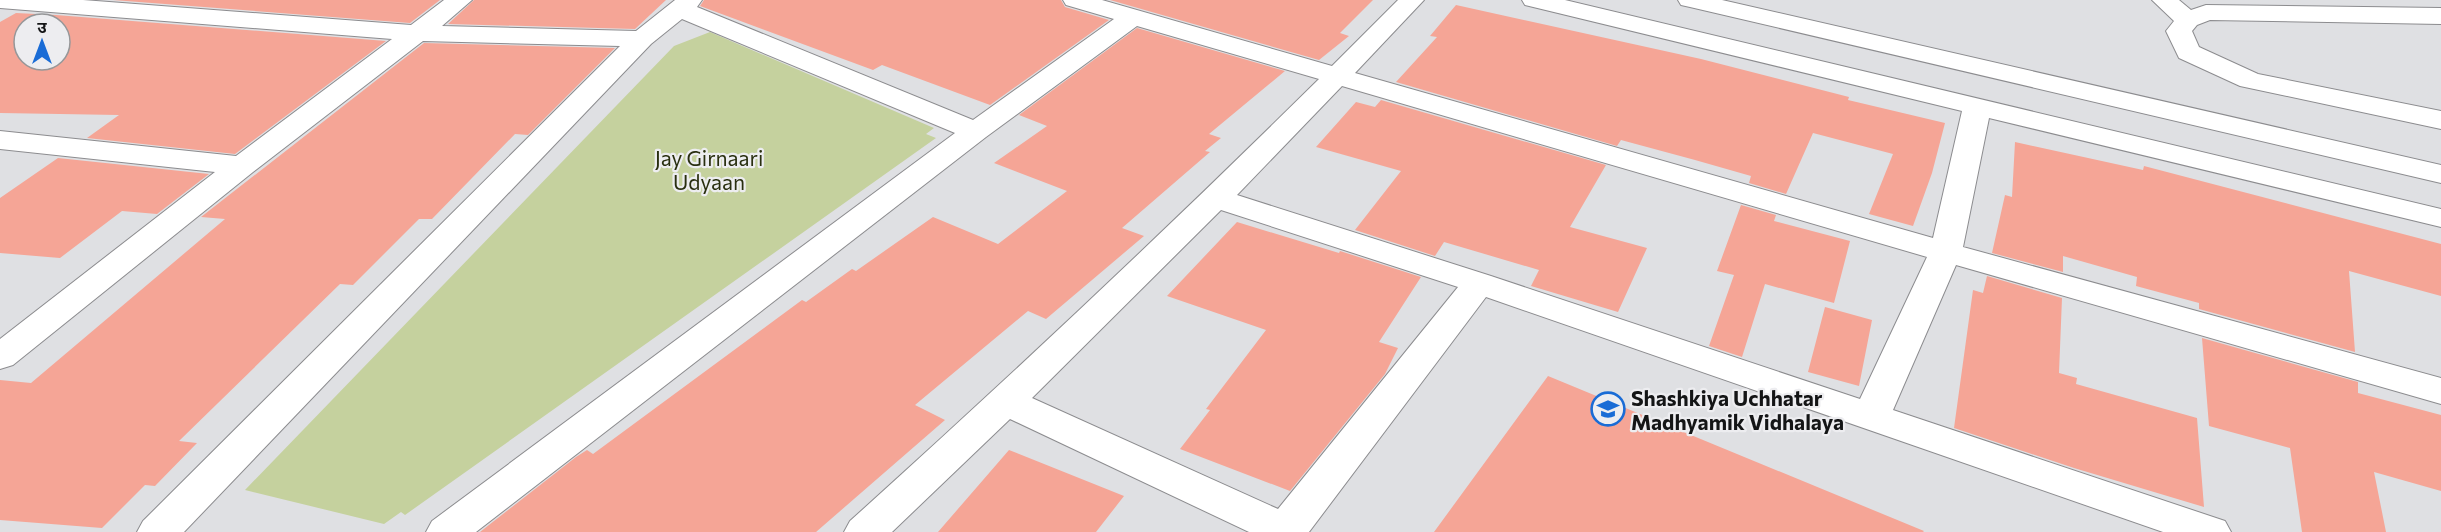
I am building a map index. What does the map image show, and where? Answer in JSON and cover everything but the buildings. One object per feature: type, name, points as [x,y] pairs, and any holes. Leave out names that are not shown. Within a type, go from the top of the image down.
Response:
[{"type":"street","points":[[213,18],[243,0]]},
{"type":"street","points":[[0,357],[242,166],[460,0]]},
{"type":"street","points":[[1075,0],[1946,252],[2441,391]]},
{"type":"street","points":[[865,532],[1006,401],[1216,198],[1412,0]]},
{"type":"street","points":[[1534,0],[2441,218]]},
{"type":"street","points":[[1690,0],[2441,174]]},
{"type":"street","points":[[2164,0],[2188,20]]},
{"type":"street","points":[[10,1],[414,33],[642,39]]},
{"type":"street","points":[[158,532],[642,39],[685,4],[976,131]]},
{"type":"street","points":[[2441,16],[2206,12],[2188,20],[2179,31],[2188,52],[2250,80],[2441,120]]},
{"type":"street","points":[[447,532],[976,131],[1133,17]]},
{"type":"street","points":[[1871,416],[1946,252],[1977,106]]},
{"type":"street","points":[[6,145],[242,166]]},
{"type":"street","points":[[1216,198],[1479,283],[2210,532]]},
{"type":"street","points":[[1006,401],[1286,531],[1479,283]]},
{"type":"green space","name":"Jay Girnaari Udyaan","points":[[710,32],[934,128],[926,134],[936,138],[405,515],[401,512],[384,524],[245,490],[674,46]]},
{"type":"place","name":"Shashkiya Uchhatar Madhyamik Vidhalaya","points":[[1608,409]]}]
